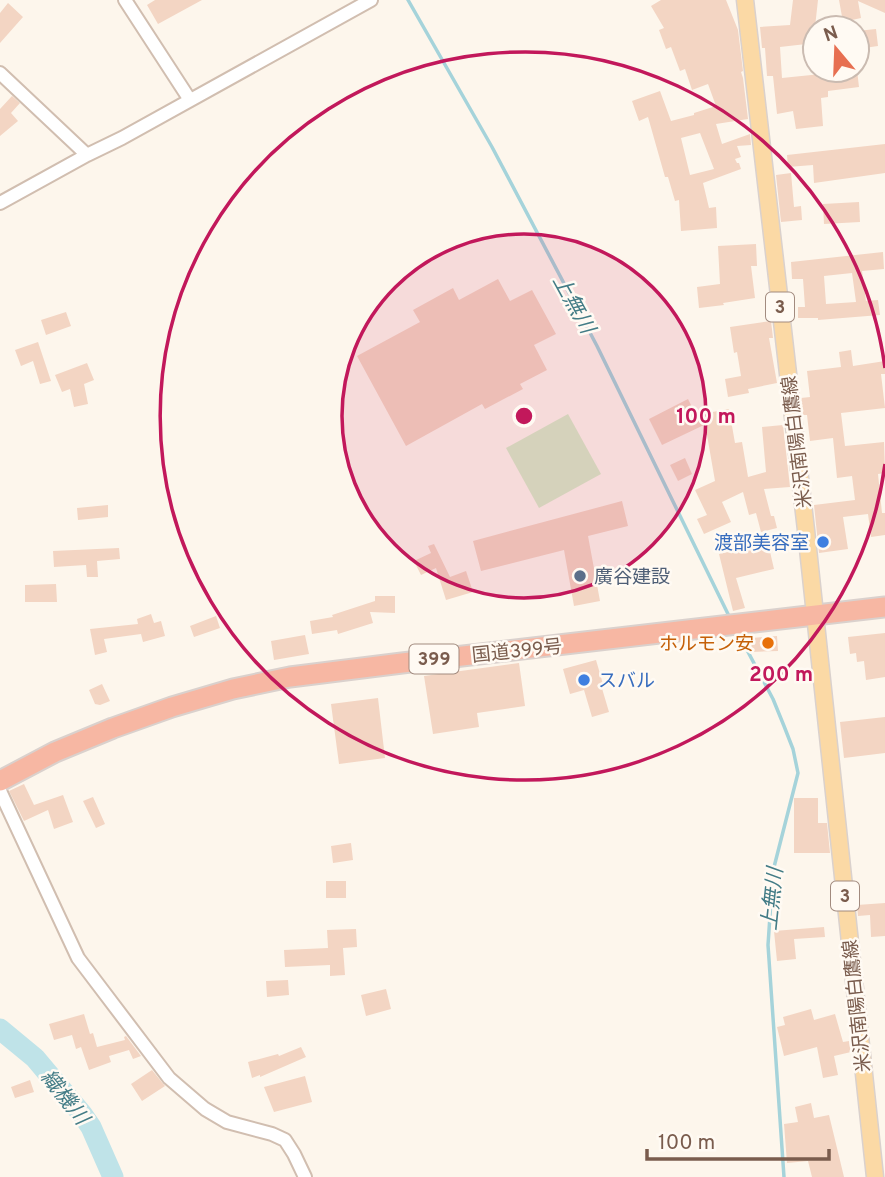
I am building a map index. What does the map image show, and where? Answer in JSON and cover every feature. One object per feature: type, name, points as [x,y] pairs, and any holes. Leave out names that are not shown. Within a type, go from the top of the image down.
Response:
[{"type":"highway","name":"国道399号","points":[[0,781],[55,752],[172,707],[290,677],[885,607]]},
{"type":"main road","name":"米沢南陽白鷹線","points":[[745,0],[878,1176]]},
{"type":"street","points":[[125,0],[190,100]]},
{"type":"street","points":[[0,203],[371,0]]},
{"type":"street","points":[[0,73],[86,155]]},
{"type":"street","points":[[0,792],[78,958],[169,1078],[205,1109],[227,1122],[285,1140],[305,1177]]},
{"type":"green space","points":[[568,414],[601,474],[539,508],[506,448]]},
{"type":"building","points":[[155,0],[202,0],[158,24],[147,5]]},
{"type":"building","points":[[661,0],[726,0],[738,30],[748,119],[716,124],[722,144],[750,134],[751,145],[737,146],[741,157],[735,159],[741,169],[703,183],[709,208],[716,207],[717,228],[681,231],[679,200],[675,201],[668,177],[665,177],[648,117],[639,121],[632,101],[660,91],[671,121],[716,106],[708,84],[692,90],[685,69],[680,71],[671,47],[666,49],[659,30],[664,28],[651,6]],"holes":[[[700,133],[714,169],[690,175],[681,138]]]},
{"type":"building","points":[[793,0],[818,0],[816,14],[801,14],[801,45],[780,47],[782,78],[801,76],[801,84],[859,84],[859,87],[828,91],[828,97],[821,98],[823,126],[796,129],[793,111],[777,114],[773,76],[767,76],[760,27],[790,25]]},
{"type":"building","points":[[839,0],[885,0],[885,13],[858,1],[860,14],[842,14]]},
{"type":"building","points":[[8,3],[23,17],[0,43],[0,13]]},
{"type":"building","points":[[876,29],[878,46],[871,47],[871,30]]},
{"type":"building","points":[[12,96],[20,103],[11,113],[18,121],[0,136],[0,109]]},
{"type":"building","points":[[885,144],[885,173],[814,183],[813,165],[788,167],[787,155]]},
{"type":"building","points":[[791,173],[794,207],[801,206],[802,220],[781,222],[776,175]]},
{"type":"building","points":[[859,202],[860,222],[824,224],[823,204]]},
{"type":"building","points":[[756,244],[757,266],[751,266],[755,298],[699,308],[697,287],[720,284],[718,246]]},
{"type":"building","points":[[883,252],[884,269],[862,271],[866,301],[878,300],[880,315],[818,320],[798,318],[798,307],[805,307],[803,279],[792,279],[791,262]],"holes":[[[852,273],[856,302],[826,304],[824,276]]]},
{"type":"building","points":[[498,279],[510,301],[532,290],[556,334],[534,345],[547,370],[520,384],[523,389],[485,409],[482,404],[406,446],[357,356],[420,322],[413,310],[453,288],[459,300]]},
{"type":"building","points":[[66,312],[71,326],[46,335],[41,320]]},
{"type":"building","points":[[771,321],[773,338],[769,338],[777,383],[748,389],[749,393],[728,397],[725,379],[741,376],[730,327]]},
{"type":"building","points":[[38,342],[51,381],[40,384],[33,361],[21,366],[15,350]]},
{"type":"building","points":[[851,350],[853,366],[885,361],[885,374],[881,374],[885,408],[841,413],[845,446],[884,442],[885,473],[878,474],[882,513],[885,513],[885,535],[871,537],[868,514],[843,517],[848,549],[819,553],[814,505],[855,500],[852,476],[837,478],[833,438],[810,441],[807,415],[803,415],[801,398],[810,397],[807,371],[841,367],[839,352]]},
{"type":"building","points":[[87,363],[94,380],[84,384],[88,404],[74,407],[70,389],[62,392],[55,375]]},
{"type":"building","points":[[688,399],[696,415],[729,409],[735,443],[742,442],[748,477],[766,472],[762,427],[783,425],[790,487],[764,489],[777,528],[761,532],[756,513],[749,515],[743,492],[722,502],[731,522],[704,534],[697,519],[707,515],[695,490],[715,481],[704,425],[662,445],[649,419]]},
{"type":"building","points":[[685,458],[692,474],[678,481],[670,465]]},
{"type":"building","points":[[622,501],[628,526],[588,536],[600,601],[574,606],[564,550],[481,571],[473,541]]},
{"type":"building","points":[[108,505],[108,517],[78,520],[77,508]]},
{"type":"building","points":[[768,543],[774,569],[736,578],[745,608],[733,611],[719,554]]},
{"type":"building","points":[[434,544],[450,577],[466,571],[473,592],[446,600],[436,568],[421,575],[414,561],[431,553],[428,546]]},
{"type":"building","points":[[119,548],[120,559],[97,561],[98,577],[87,577],[86,565],[54,567],[53,551]]},
{"type":"building","points":[[56,584],[57,602],[25,602],[25,585]]},
{"type":"building","points":[[375,596],[395,596],[395,613],[370,612],[373,623],[338,634],[337,630],[312,634],[310,621],[333,617],[332,615],[375,601]]},
{"type":"building","points":[[151,614],[154,623],[161,621],[165,636],[143,642],[141,634],[104,639],[107,652],[95,655],[90,629],[138,624],[137,619]]},
{"type":"building","points":[[216,616],[220,628],[194,637],[190,626]]},
{"type":"building","points":[[885,633],[885,677],[866,680],[864,661],[857,662],[856,653],[850,654],[848,637]]},
{"type":"building","points":[[305,635],[309,654],[274,660],[271,641]]},
{"type":"building","points":[[777,636],[778,651],[752,652],[751,638]]},
{"type":"building","points":[[596,660],[609,712],[592,717],[584,690],[570,694],[563,669]]},
{"type":"building","points":[[519,663],[525,706],[477,713],[479,727],[433,734],[424,676]]},
{"type":"building","points":[[102,684],[110,701],[95,704],[89,690]]},
{"type":"building","points":[[378,698],[385,758],[339,764],[331,704]]},
{"type":"building","points":[[885,717],[885,753],[844,758],[840,722]]},
{"type":"building","points":[[24,784],[34,805],[63,795],[73,822],[54,829],[48,810],[24,821],[9,791]]},
{"type":"building","points":[[93,797],[105,824],[96,828],[83,801]]},
{"type":"building","points":[[794,798],[818,798],[818,823],[827,823],[830,853],[794,853]]},
{"type":"building","points":[[351,843],[353,860],[333,863],[331,846]]},
{"type":"building","points":[[326,881],[346,881],[346,898],[326,898]]},
{"type":"building","points":[[885,903],[885,936],[871,937],[870,915],[858,916],[857,905]]},
{"type":"building","points":[[824,927],[825,937],[794,939],[796,959],[777,961],[774,931]]},
{"type":"building","points":[[356,929],[357,947],[343,948],[345,975],[330,976],[330,965],[285,967],[284,950],[328,948],[327,930]]},
{"type":"building","points":[[288,980],[289,995],[267,997],[266,981]]},
{"type":"building","points":[[386,989],[391,1009],[366,1016],[361,995]]},
{"type":"building","points":[[811,1009],[814,1020],[835,1014],[843,1042],[849,1041],[851,1052],[834,1056],[838,1075],[823,1078],[817,1047],[784,1056],[777,1027],[785,1025],[783,1017]]},
{"type":"building","points":[[84,1014],[97,1047],[125,1040],[126,1036],[141,1056],[133,1059],[129,1050],[109,1056],[111,1062],[89,1070],[81,1047],[76,1049],[72,1035],[54,1040],[49,1024]]},
{"type":"building","points":[[301,1047],[306,1057],[252,1078],[248,1062],[278,1054],[279,1056]]},
{"type":"building","points":[[152,1070],[165,1086],[142,1101],[131,1084]]},
{"type":"building","points":[[305,1076],[312,1102],[274,1112],[264,1087]]},
{"type":"building","points":[[30,1080],[34,1092],[15,1098],[11,1087]]},
{"type":"building","points":[[811,1103],[814,1118],[829,1115],[844,1177],[812,1177],[808,1161],[787,1163],[784,1124],[798,1122],[795,1107]]},
{"type":"waterway","name":"上無川","points":[[408,0],[492,147],[597,346],[728,614]]},
{"type":"waterway","name":"上無川","points":[[739,635],[773,699],[793,749],[798,773],[773,871],[768,945],[784,1177]]},
{"type":"waterway","name":"織機川","points":[[0,1029],[35,1058],[82,1114],[91,1127],[113,1177]]},
{"type":"place","name":"渡部美容室","points":[[823,542]]},
{"type":"place","name":"廣谷建設","points":[[580,576]]},
{"type":"place","name":"ホルモン安","points":[[768,643]]},
{"type":"place","name":"スバル","points":[[584,680]]}]
